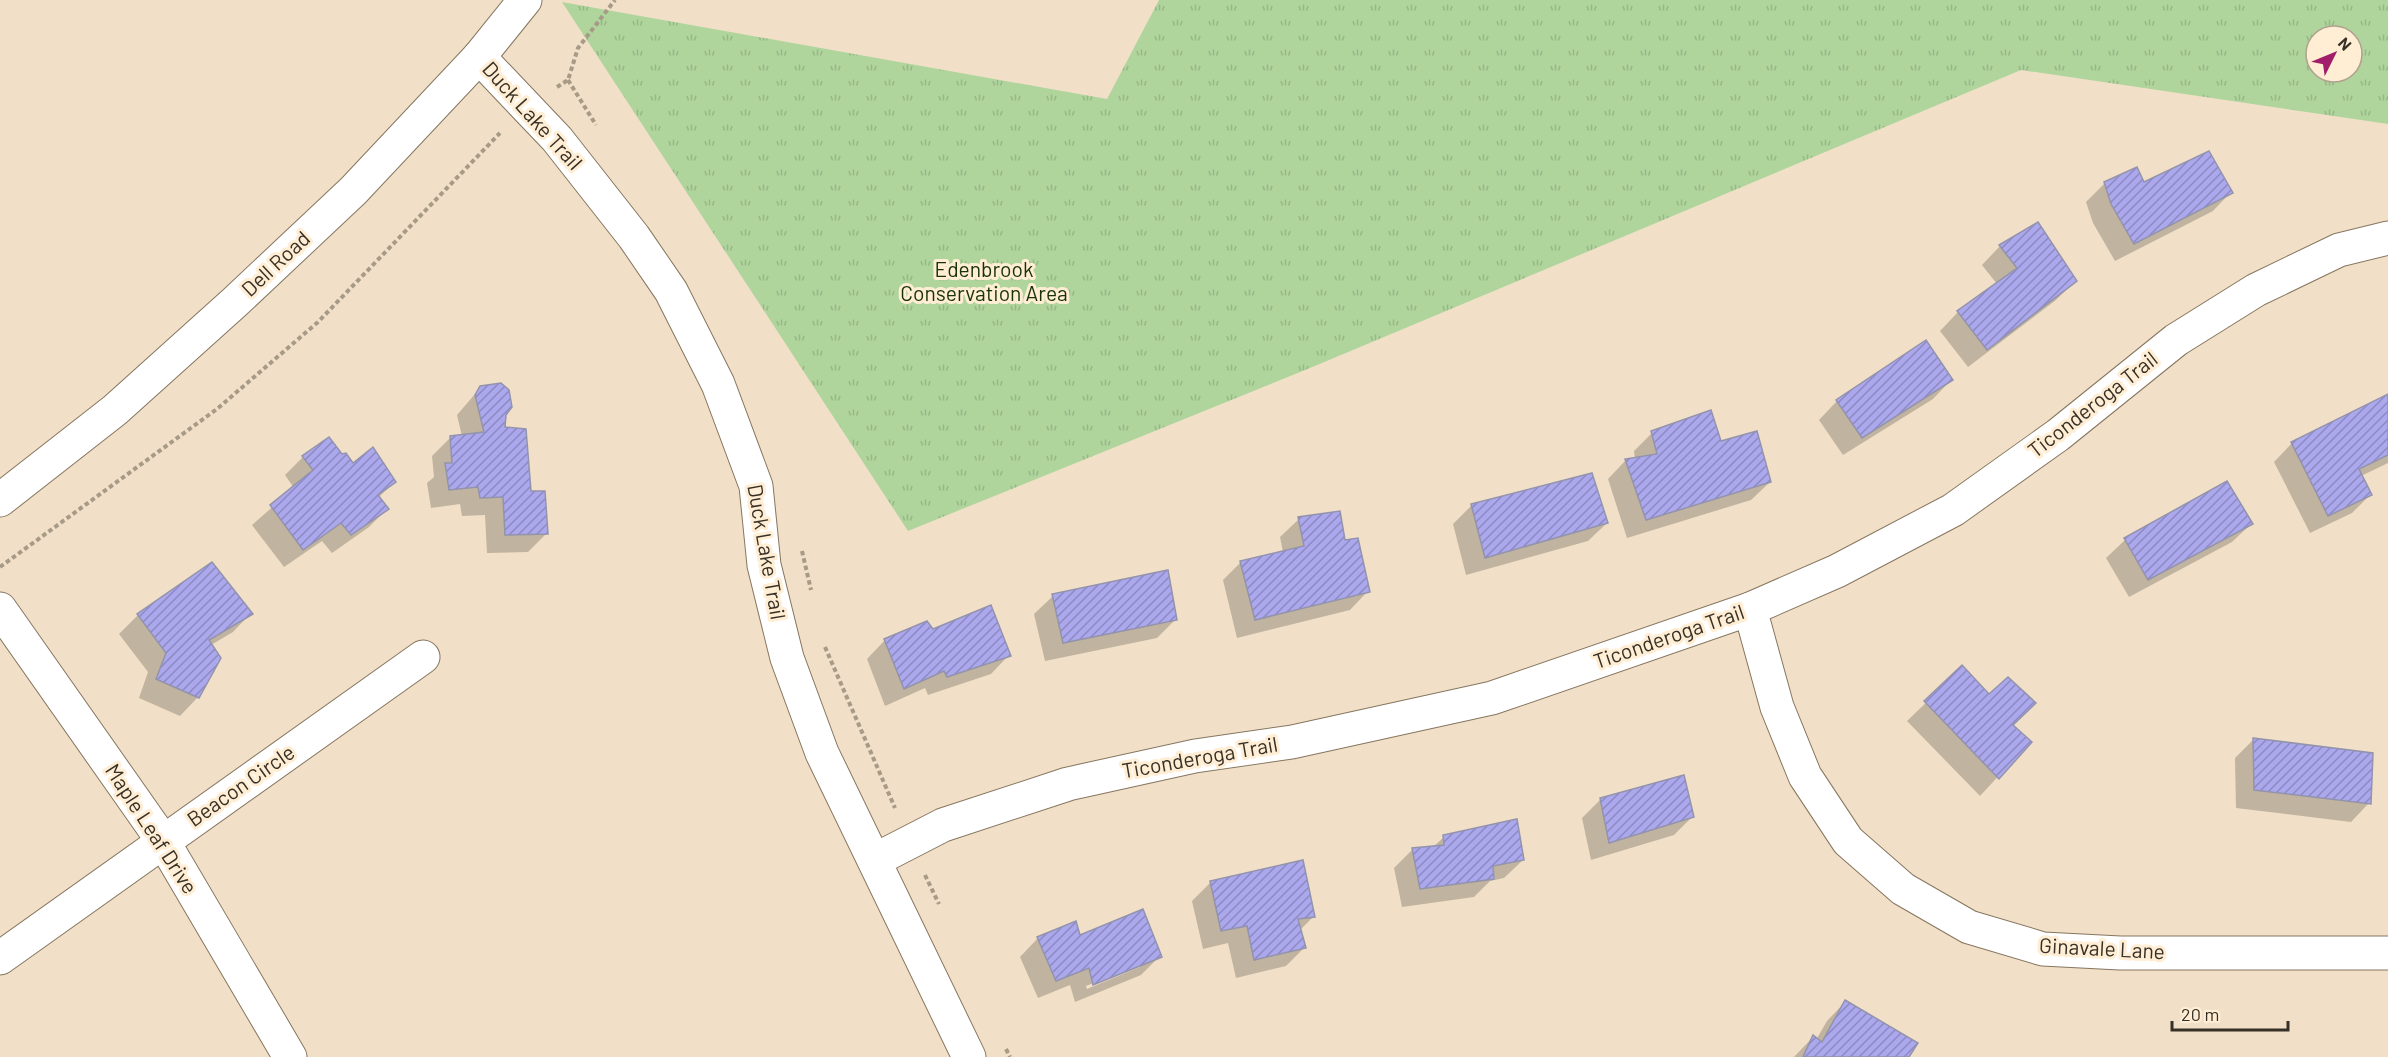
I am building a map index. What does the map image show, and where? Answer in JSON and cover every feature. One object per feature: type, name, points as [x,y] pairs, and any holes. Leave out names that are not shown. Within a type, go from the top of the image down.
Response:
[{"type":"street","name":"Dell Road","points":[[0,500],[115,410],[236,302],[352,191],[479,57],[525,0]]},
{"type":"street","name":"Duck Lake Trail","points":[[479,57],[527,105],[599,191],[671,291],[718,384],[756,486],[764,566],[787,658],[822,753],[969,1057]]},
{"type":"street","name":"Ticonderoga Trail","points":[[875,860],[943,825],[1068,784],[1195,756],[1292,742],[1492,698],[1750,609],[1837,571],[1953,510],[2058,435],[2176,340],[2256,290],[2339,250],[2388,238]]},
{"type":"street","name":"Maple Leaf Drive","points":[[0,609],[163,842],[290,1057]]},
{"type":"street","name":"Ginavale Lane","points":[[1750,609],[1777,707],[1805,776],[1848,840],[1903,888],[1969,927],[2043,949],[2120,953],[2388,953]]},
{"type":"street","name":"Beacon Circle","points":[[0,958],[423,657]]},
{"type":"path","points":[[0,567],[218,409],[318,322],[527,105],[568,80],[578,48],[615,0]]},
{"type":"green space","name":"Edenbrook Conservation Area","points":[[1159,0],[2388,0],[2388,124],[2021,70],[1310,368],[908,531],[562,2],[1107,99]]},
{"type":"building","points":[[2209,151],[2233,193],[2134,244],[2111,204],[2104,182],[2137,167],[2144,182]]},
{"type":"building","points":[[2038,222],[2077,281],[1987,350],[1957,311],[2017,268],[1999,245]]},
{"type":"building","points":[[1926,340],[1953,380],[1862,438],[1836,400]]},
{"type":"building","points":[[501,383],[509,390],[512,407],[506,415],[505,427],[526,429],[531,491],[545,491],[548,534],[505,535],[503,497],[480,498],[478,487],[449,490],[445,463],[452,463],[450,436],[484,432],[475,395],[480,386]]},
{"type":"building","points":[[2388,394],[2388,455],[2359,469],[2372,495],[2328,516],[2291,442]]},
{"type":"building","points":[[1711,410],[1721,441],[1757,431],[1771,482],[1646,520],[1625,459],[1657,454],[1651,431]]},
{"type":"building","points":[[329,437],[342,454],[346,453],[353,463],[373,447],[396,482],[378,495],[389,509],[351,535],[341,523],[303,550],[270,505],[313,470],[302,456]]},
{"type":"building","points":[[1592,473],[1608,523],[1485,558],[1471,504]]},
{"type":"building","points":[[2227,481],[2253,524],[2148,580],[2124,538]]},
{"type":"building","points":[[1340,511],[1345,540],[1358,538],[1370,592],[1255,620],[1240,561],[1304,546],[1298,517]]},
{"type":"building","points":[[212,562],[253,614],[209,640],[221,658],[199,698],[156,679],[166,653],[137,614]]},
{"type":"building","points":[[1168,570],[1177,620],[1063,643],[1052,594]]},
{"type":"building","points":[[991,605],[1011,656],[947,677],[944,671],[904,689],[884,639],[927,621],[933,629]]},
{"type":"building","points":[[1962,665],[1989,694],[2008,677],[2036,703],[2013,725],[2032,742],[1999,779],[1924,701]]},
{"type":"building","points":[[2253,738],[2373,753],[2371,804],[2254,790]]},
{"type":"building","points":[[1684,775],[1694,817],[1609,843],[1600,798]]},
{"type":"building","points":[[1517,819],[1524,860],[1493,866],[1494,879],[1420,889],[1412,848],[1444,845],[1443,835]]},
{"type":"building","points":[[1303,860],[1315,917],[1298,919],[1306,948],[1254,960],[1247,926],[1221,931],[1210,881]]},
{"type":"building","points":[[1143,909],[1162,957],[1093,985],[1089,968],[1056,981],[1037,937],[1076,921],[1080,935]]},
{"type":"building","points":[[1845,1000],[1918,1043],[1909,1057],[1803,1057],[1813,1035],[1822,1042]]}]
